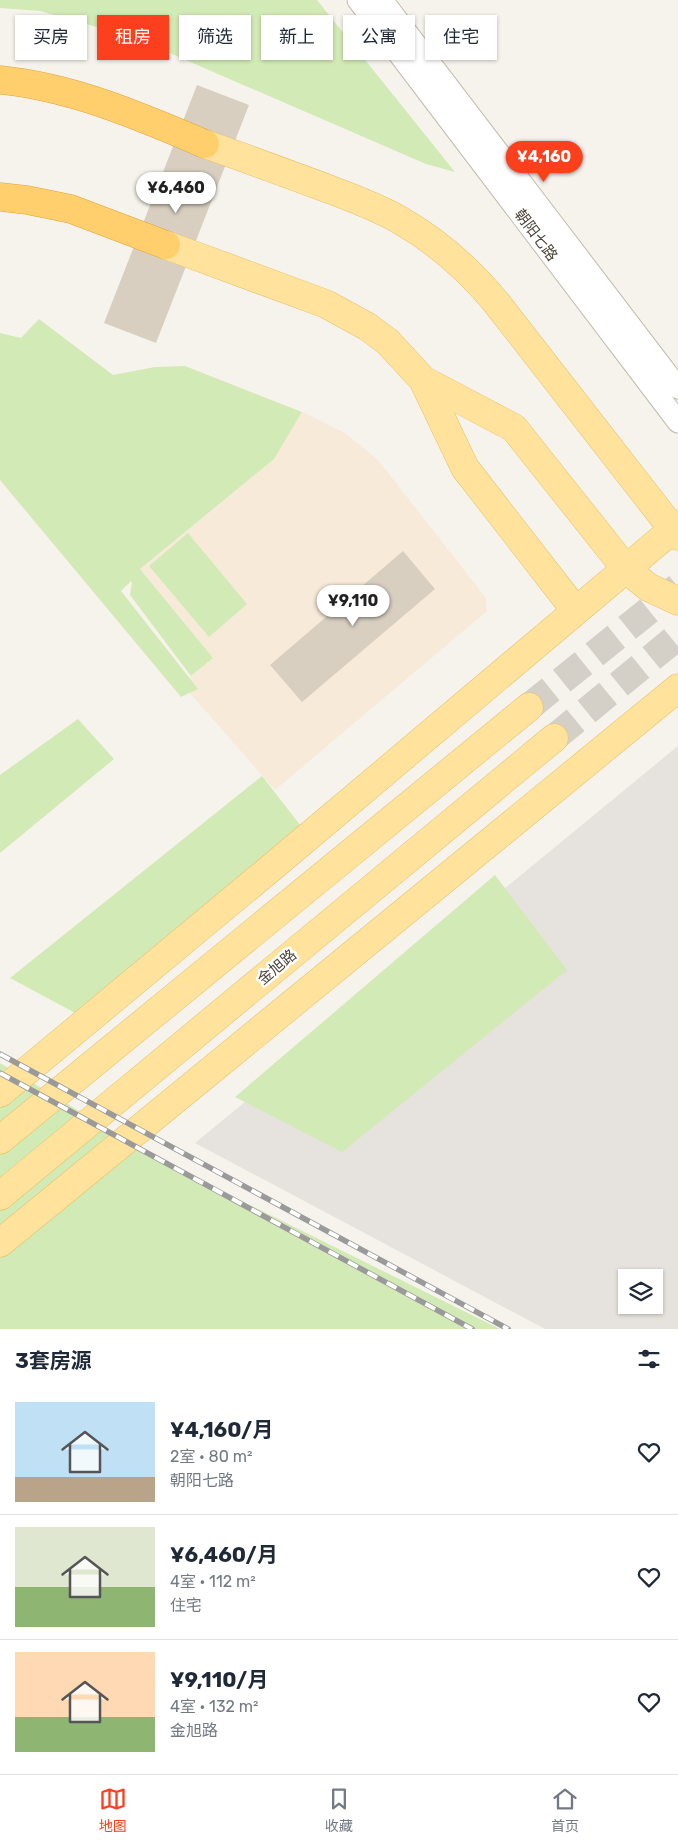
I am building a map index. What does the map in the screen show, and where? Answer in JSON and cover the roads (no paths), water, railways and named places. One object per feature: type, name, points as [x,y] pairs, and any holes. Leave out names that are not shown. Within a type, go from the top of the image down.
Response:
[{"type":"highway","points":[[0,80],[49,88],[97,101],[205,144]]},
{"type":"highway","points":[[0,197],[27,200],[71,210],[166,245]]},
{"type":"main road","points":[[0,1093],[626,569],[677,530],[495,301],[478,281],[450,255],[418,231],[382,211],[296,176],[205,144]]},
{"type":"main road","points":[[166,245],[302,295],[349,316],[388,342],[423,380],[465,468],[576,612]]},
{"type":"main road","points":[[423,380],[514,428],[626,569],[648,587],[678,601]]},
{"type":"main road","points":[[0,1243],[678,688]]},
{"type":"main road","points":[[0,1140],[529,707]]},
{"type":"main road","name":"金旭路","points":[[0,1196],[554,738]]},
{"type":"street","name":"朝阳七路","points":[[358,0],[678,422]]},
{"type":"street","name":"朝阳七路","points":[[382,0],[678,388]]},
{"type":"tunnel","points":[[529,707],[678,587]]},
{"type":"tunnel","points":[[554,738],[678,636]]},
{"type":"railway","points":[[0,1054],[508,1329]]},
{"type":"railway","points":[[0,1073],[472,1329]]}]
